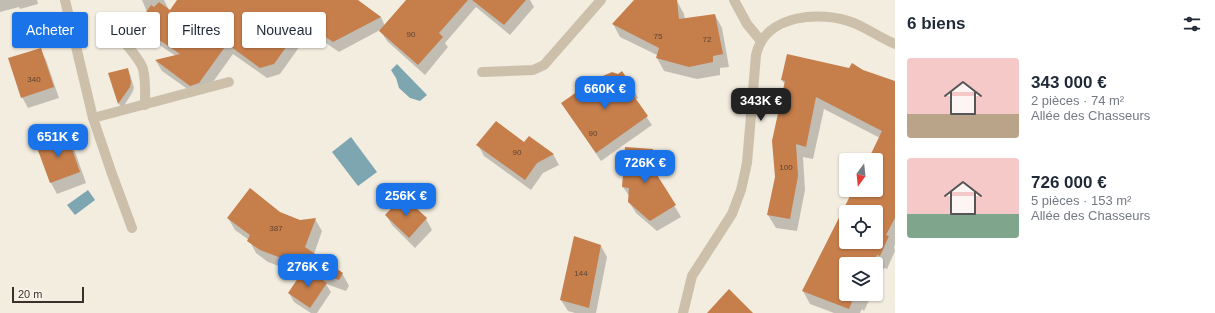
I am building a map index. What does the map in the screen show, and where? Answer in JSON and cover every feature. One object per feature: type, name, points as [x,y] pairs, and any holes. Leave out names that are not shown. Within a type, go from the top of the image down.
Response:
[{"type":"street","points":[[65,0],[93,118],[132,228]]},
{"type":"street","points":[[482,72],[533,70],[544,65],[601,0]]},
{"type":"street","points":[[734,0],[747,24],[761,41]]},
{"type":"street","points":[[683,313],[692,276],[732,214],[741,190],[747,163],[756,55],[761,41],[771,31],[785,22],[818,16],[838,18],[854,23],[895,44]]},
{"type":"street","points":[[129,48],[141,63],[143,69],[145,80],[145,105]]},
{"type":"street","points":[[93,118],[229,82]]},
{"type":"water","points":[[397,64],[427,95],[420,101],[410,98],[399,88],[396,78],[391,70]]},
{"type":"water","points":[[351,137],[377,172],[358,186],[332,152]]},
{"type":"water","points":[[88,190],[95,200],[75,215],[67,205]]},
{"type":"building","points":[[177,0],[358,0],[381,17],[333,42],[326,37],[326,12],[242,12],[242,48],[285,48],[274,64],[260,68],[232,48],[234,48],[234,12],[168,12],[168,46],[160,41],[160,12],[146,12],[151,5],[154,7],[159,2],[170,10]]},
{"type":"building","points":[[406,0],[468,0],[439,33],[443,37],[418,65],[379,31]]},
{"type":"building","points":[[472,0],[526,0],[504,25]]},
{"type":"building","points":[[634,0],[677,0],[679,19],[715,14],[723,54],[713,56],[713,62],[689,67],[656,58],[659,48],[612,24]]},
{"type":"building","points":[[41,48],[54,87],[21,98],[8,58]]},
{"type":"building","points":[[171,48],[224,48],[199,83],[190,86],[155,60],[180,54]]},
{"type":"building","points":[[787,54],[849,68],[852,63],[863,70],[895,81],[895,218],[886,235],[889,236],[880,256],[839,257],[839,301],[852,301],[849,309],[802,291],[839,218],[839,249],[883,249],[883,205],[845,205],[849,197],[883,197],[883,153],[871,153],[882,131],[816,97],[806,147],[796,144],[798,176],[790,219],[767,215],[775,177],[772,141],[785,81],[781,80]]},
{"type":"building","points":[[128,68],[131,82],[130,87],[118,104],[108,73]]},
{"type":"building","points":[[622,71],[634,89],[631,92],[648,116],[596,153],[561,103],[594,80],[612,72],[618,74]]},
{"type":"building","points":[[496,121],[524,142],[529,136],[554,154],[537,163],[525,180],[476,145]]},
{"type":"building","points":[[67,134],[80,172],[50,183],[36,145]]},
{"type":"building","points":[[625,147],[653,149],[652,167],[676,205],[650,221],[628,202],[629,188],[622,187]]},
{"type":"building","points":[[250,188],[280,212],[300,220],[316,218],[305,247],[343,273],[339,280],[260,250],[247,241],[250,235],[227,218]]},
{"type":"building","points":[[403,196],[427,218],[409,238],[385,215]]},
{"type":"building","points":[[574,236],[601,245],[589,308],[560,300]]},
{"type":"building","points":[[305,268],[327,283],[310,308],[288,293]]},
{"type":"building","points":[[729,289],[753,313],[707,313]]}]
